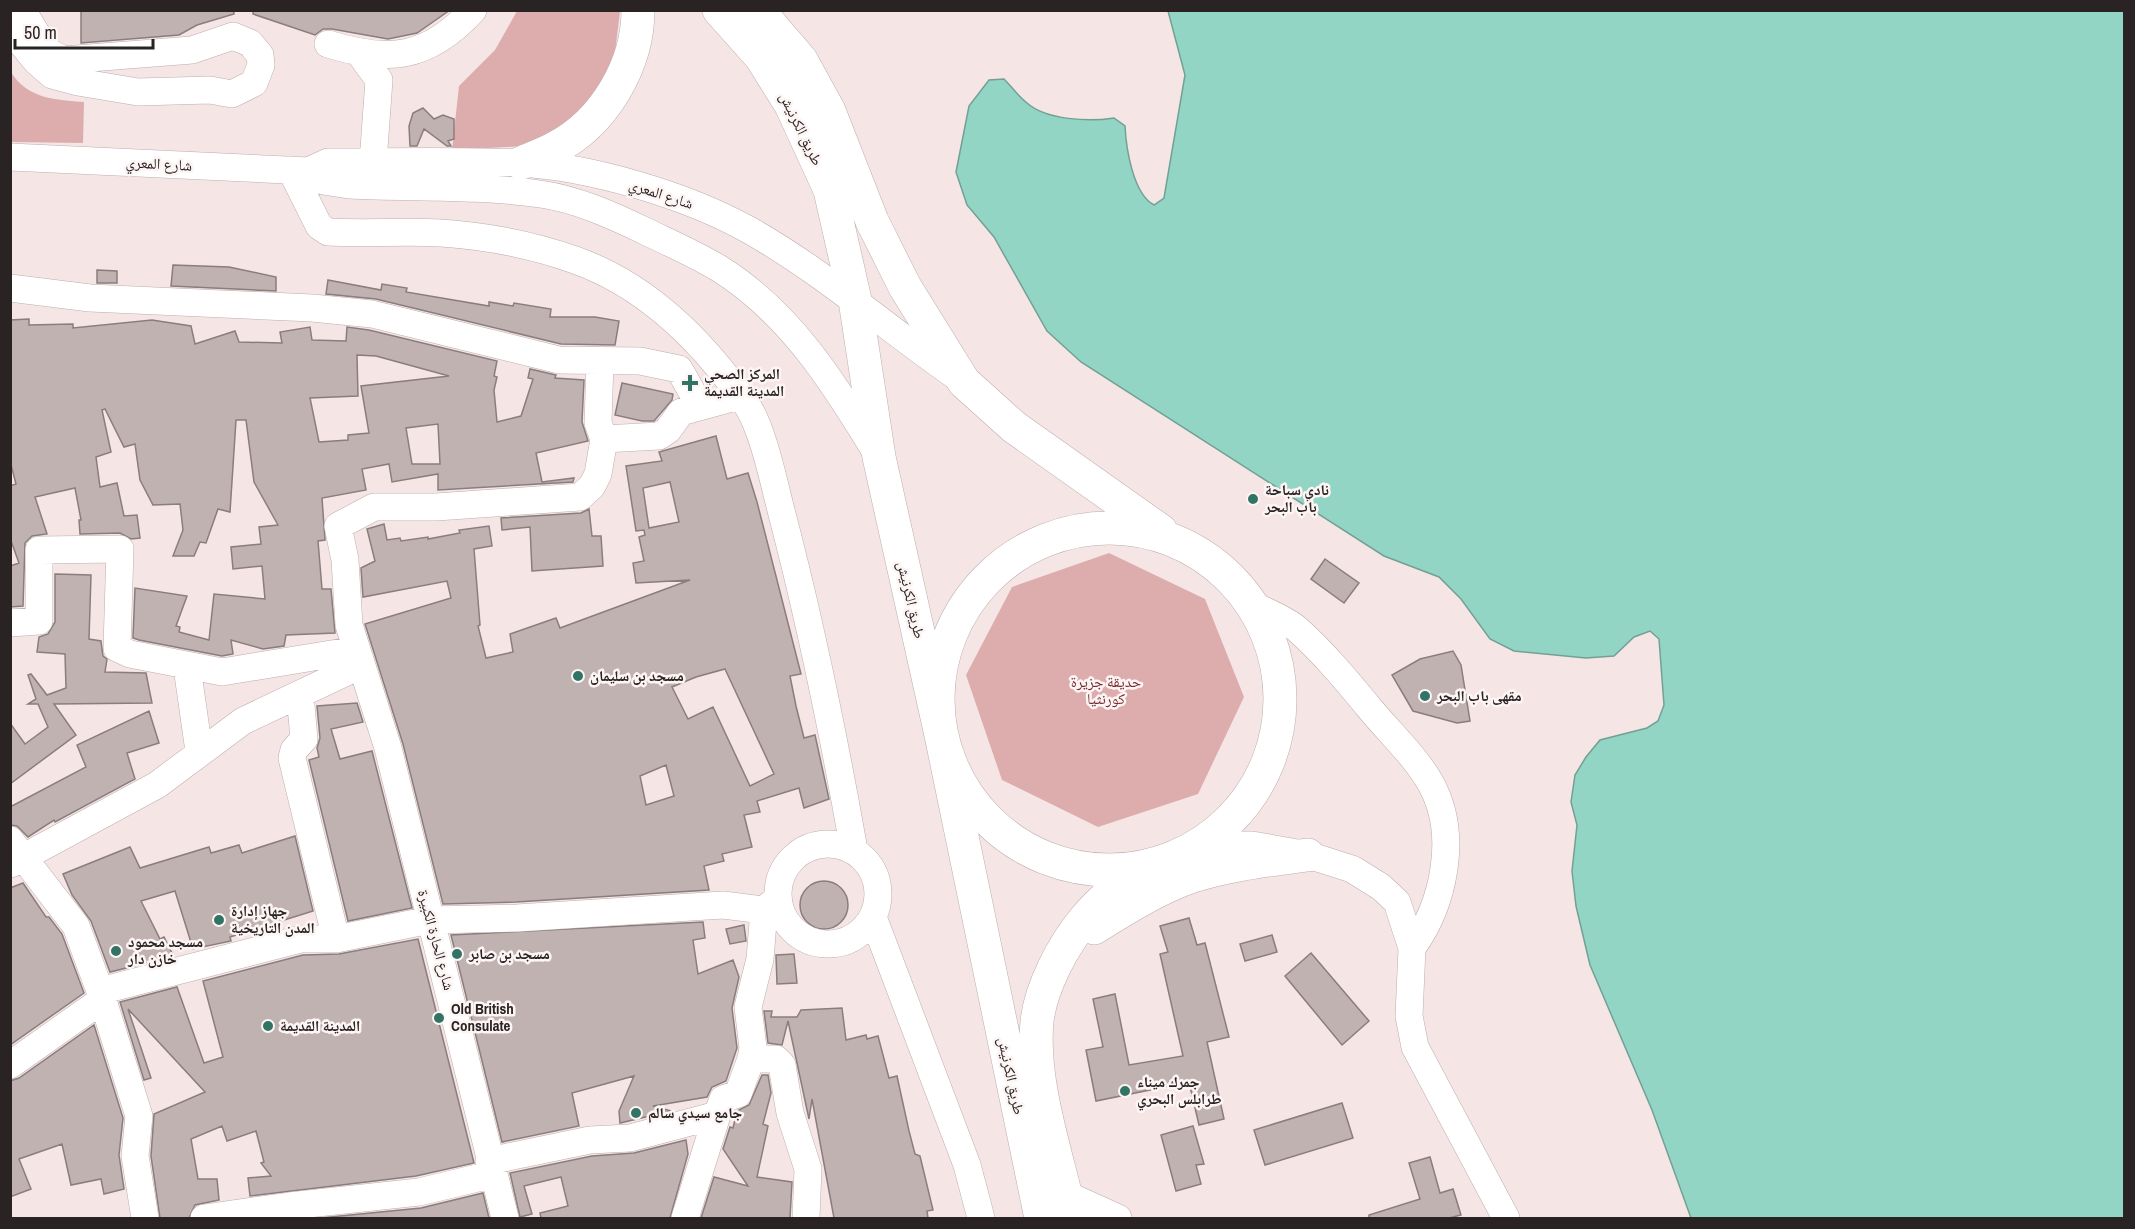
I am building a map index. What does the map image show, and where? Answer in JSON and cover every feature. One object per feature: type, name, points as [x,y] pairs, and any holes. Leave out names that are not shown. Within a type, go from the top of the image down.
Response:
[{"type":"highway","points":[[521,163],[557,148],[587,125],[612,95],[629,61],[638,24],[638,10]]},
{"type":"highway","name":"طريق الكرنيش","points":[[719,10],[761,57],[791,105],[830,190],[855,300],[879,457],[941,735],[1041,1218]]},
{"type":"highway","name":"طريق الكرنيش","points":[[758,10],[806,70],[829,111],[881,240],[905,287],[964,382],[1014,427],[1169,537]]},
{"type":"highway","points":[[1097,527],[1134,528],[1169,537],[1202,554],[1230,577],[1253,605],[1267,632],[1276,660],[1281,691],[1280,721],[1265,769],[1245,804],[1224,826],[1200,845],[1138,869],[1094,871],[1052,861],[1013,842],[980,813],[956,777],[941,735],[937,699],[942,662],[958,619],[972,596],[997,569],[1027,548],[1061,534],[1097,527]]},
{"type":"highway","points":[[1064,951],[1088,932],[1145,897],[1193,876],[1250,863],[1308,855]]},
{"type":"highway","name":"طريق الكرنيش","points":[[1068,1206],[1038,1071],[1037,1022],[1044,993],[1064,951],[1084,919],[1138,869]]},
{"type":"street","points":[[10,29],[36,61],[52,75],[138,92],[210,90],[232,94],[254,83],[261,65],[260,55],[250,43],[233,36],[192,50],[64,60],[47,51],[21,10]]},
{"type":"street","points":[[328,44],[360,54],[406,53],[430,45],[455,30],[473,10]]},
{"type":"street","points":[[382,162],[394,93],[406,53]]},
{"type":"street","points":[[360,54],[380,80],[382,162]]},
{"type":"street","name":"شارع المعري","points":[[10,157],[300,170],[328,162],[521,163],[637,185],[690,202],[748,230],[855,300],[904,340],[964,382]]},
{"type":"street","points":[[300,170],[319,226],[328,232],[442,233],[512,244],[574,260],[606,273],[634,289],[699,344],[746,403],[760,436],[822,679],[854,850]]},
{"type":"street","name":"شارع المعري","points":[[300,170],[323,180],[349,185],[540,194],[574,202],[634,225],[693,254],[722,270],[750,292],[798,338],[837,388],[879,457]]},
{"type":"street","points":[[10,288],[90,298],[312,308],[372,314],[559,360],[640,361],[679,369],[700,406]]},
{"type":"street","points":[[679,369],[699,344]]},
{"type":"street","points":[[600,362],[598,423],[604,439],[659,436],[668,430],[681,412],[739,396]]},
{"type":"street","name":"شارع الحارة الكبيرة","points":[[505,1218],[388,748],[349,625],[345,560],[338,526],[374,507],[436,507],[580,497],[592,486],[598,474],[604,439]]},
{"type":"street","points":[[10,623],[39,621],[39,550],[120,549],[117,648],[130,654],[187,667],[222,672],[359,657]]},
{"type":"street","points":[[1253,605],[1295,628],[1351,686],[1424,773],[1437,799],[1443,829],[1444,854],[1440,893],[1429,922],[1412,948]]},
{"type":"street","points":[[145,1218],[135,1156],[140,1116],[134,1090],[101,996],[76,926],[15,853],[157,785],[199,751],[243,721],[300,694],[359,657]]},
{"type":"street","points":[[187,667],[199,751]]},
{"type":"street","points":[[300,694],[304,739],[294,750],[292,759],[336,939]]},
{"type":"street","points":[[10,1065],[101,996],[301,939],[336,939],[430,920],[517,918],[771,904],[782,914],[790,928],[803,938],[818,944],[846,941],[867,927],[878,906],[878,881],[873,869],[854,850],[842,845],[826,843],[810,846],[796,855],[785,867],[771,904],[748,1007],[753,1048],[751,1059],[738,1094],[723,1099],[685,1218]]},
{"type":"street","points":[[1200,845],[1252,845],[1308,855],[1352,869],[1370,878],[1397,902],[1408,908],[1424,908],[1440,893]]},
{"type":"street","points":[[1397,902],[1412,948],[1408,1016],[1415,1047],[1506,1218]]},
{"type":"street","points":[[873,917],[967,1165],[981,1218]]},
{"type":"street","points":[[751,1059],[776,1059],[782,1065],[790,1113],[808,1169],[806,1218]]},
{"type":"street","points":[[204,1218],[419,1192],[491,1168],[590,1140],[630,1138],[717,1115]]},
{"type":"street","points":[[1068,1206],[1118,1218]]},
{"type":"green space","points":[[517,11],[620,11],[615,53],[601,90],[543,145],[452,150],[459,86],[495,50]]},
{"type":"green space","points":[[11,72],[25,88],[34,93],[53,99],[84,102],[83,143],[11,142]]},
{"type":"green space","name":"حديقة جزيرة كورنثيا","points":[[1109,553],[1205,599],[1244,697],[1198,794],[1098,827],[1002,780],[966,675],[1012,587]]},
{"type":"shaded area","points":[[1168,11],[2124,11],[2124,1218],[1691,1218],[1652,1110],[1590,965],[1576,906],[1572,871],[1577,825],[1571,802],[1575,775],[1600,740],[1647,728],[1658,721],[1664,705],[1659,639],[1650,631],[1634,637],[1614,656],[1586,658],[1514,651],[1490,639],[1461,599],[1439,577],[1384,556],[1081,362],[1047,331],[994,237],[967,205],[956,172],[969,106],[989,80],[1004,79],[1027,103],[1045,113],[1093,120],[1114,118],[1125,126],[1129,158],[1141,191],[1154,205],[1164,198],[1185,75]]},
{"type":"building","points":[[81,10],[234,10],[234,14],[197,25],[179,35],[81,43]]},
{"type":"building","points":[[253,10],[450,10],[417,33],[388,39],[332,29],[323,29],[315,35],[253,14]]},
{"type":"building","points":[[423,108],[434,119],[443,115],[454,119],[454,139],[448,141],[451,146],[447,146],[424,129],[417,146],[410,146],[409,126],[413,113]]},
{"type":"building","points":[[173,265],[229,267],[276,277],[276,291],[171,286]]},
{"type":"building","points":[[97,270],[117,271],[117,283],[97,283]]},
{"type":"building","points":[[328,280],[381,290],[382,284],[407,288],[406,292],[489,306],[489,302],[513,306],[514,303],[551,309],[550,317],[595,317],[619,321],[615,345],[561,344],[376,299],[326,294]]},
{"type":"building","points":[[29,319],[29,325],[73,324],[73,328],[152,320],[191,326],[195,344],[235,331],[239,342],[282,343],[280,332],[310,327],[312,340],[346,341],[347,327],[369,330],[497,361],[494,390],[497,422],[521,416],[533,379],[528,378],[530,369],[556,375],[555,378],[584,380],[582,422],[588,441],[536,453],[542,482],[574,478],[573,482],[438,490],[438,474],[392,482],[389,464],[362,469],[366,490],[322,498],[325,540],[318,541],[322,589],[331,589],[335,633],[286,635],[284,646],[263,649],[231,640],[233,654],[222,656],[139,640],[133,638],[135,588],[187,596],[176,626],[180,627],[179,632],[209,640],[214,594],[265,599],[262,566],[233,569],[231,547],[261,544],[259,527],[278,525],[254,482],[246,420],[236,420],[230,512],[218,509],[206,543],[200,542],[194,556],[173,556],[183,530],[180,504],[153,505],[140,480],[135,444],[124,447],[105,409],[102,410],[111,452],[96,457],[100,487],[117,483],[124,516],[137,515],[140,538],[131,539],[120,533],[80,534],[79,520],[81,520],[75,488],[35,497],[47,534],[32,536],[25,543],[23,606],[10,607],[10,566],[19,563],[10,538],[10,486],[16,484],[10,461],[10,320]],"holes":[[[357,355],[376,356],[449,376],[361,386],[369,433],[348,435],[348,440],[319,442],[310,398],[358,396]],[[438,424],[440,464],[412,464],[406,428]]]},
{"type":"building","points":[[622,383],[673,394],[672,400],[654,421],[642,421],[615,415]]},
{"type":"building","points":[[716,436],[727,479],[748,473],[801,674],[790,676],[796,706],[804,738],[815,735],[829,799],[804,808],[799,788],[757,801],[760,812],[744,815],[752,847],[722,854],[724,861],[704,866],[709,890],[516,902],[443,904],[403,744],[365,624],[451,598],[447,581],[363,597],[361,568],[375,561],[367,529],[384,524],[387,540],[400,538],[401,541],[428,537],[428,539],[460,533],[459,530],[489,526],[492,546],[474,549],[480,625],[478,626],[486,658],[513,652],[510,634],[556,618],[560,628],[690,580],[636,583],[633,563],[644,561],[639,537],[645,535],[644,530],[636,531],[626,466],[662,461],[659,452]],"holes":[[[670,482],[679,522],[649,528],[643,488]],[[725,669],[774,774],[750,786],[713,707],[688,719],[672,687]],[[666,765],[674,796],[646,805],[640,776]]]},
{"type":"building","points":[[589,509],[592,536],[601,536],[603,566],[532,571],[530,527],[502,530],[501,518],[581,513]]},
{"type":"building","points":[[1325,559],[1359,583],[1344,603],[1311,579]]},
{"type":"building","points":[[55,574],[91,575],[89,639],[101,641],[103,656],[107,659],[105,672],[146,673],[152,703],[54,704],[76,735],[10,784],[10,723],[25,744],[48,727],[38,704],[28,704],[36,699],[28,675],[31,674],[47,695],[66,688],[65,654],[37,652],[39,637],[48,634],[55,622]]},
{"type":"building","points":[[1453,651],[1461,665],[1470,721],[1457,723],[1413,711],[1392,675],[1420,659]]},
{"type":"building","points":[[357,703],[363,722],[331,729],[340,759],[372,751],[412,908],[348,921],[309,760],[319,757],[317,706]]},
{"type":"building","points":[[149,711],[159,743],[127,753],[135,779],[55,822],[54,820],[28,837],[17,826],[10,825],[10,807],[86,767],[77,745]]},
{"type":"building","points":[[295,836],[313,911],[230,937],[231,941],[193,949],[175,891],[141,901],[160,939],[164,937],[172,953],[166,958],[110,972],[91,921],[72,895],[63,874],[130,847],[140,868],[209,847],[211,853],[239,845],[242,853]]},
{"type":"building","points":[[824,881],[841,888],[848,905],[841,922],[824,929],[807,922],[800,905],[807,888]]},
{"type":"building","points":[[23,883],[46,917],[49,917],[62,934],[84,993],[10,1045],[10,888]]},
{"type":"building","points":[[1189,918],[1197,945],[1205,943],[1229,1037],[1207,1042],[1224,1119],[1199,1125],[1189,1082],[1096,1101],[1086,1050],[1103,1047],[1093,999],[1115,994],[1129,1065],[1183,1056],[1160,954],[1168,952],[1160,926]]},
{"type":"building","points":[[703,922],[705,938],[693,940],[698,974],[733,960],[739,977],[732,1008],[737,1048],[726,1081],[712,1087],[707,1097],[653,1106],[671,1111],[620,1123],[619,1111],[634,1076],[572,1093],[579,1126],[502,1142],[451,935]]},
{"type":"building","points":[[744,925],[746,941],[730,944],[726,929]]},
{"type":"building","points":[[1272,935],[1277,952],[1245,961],[1240,944]]},
{"type":"building","points":[[418,939],[474,1163],[416,1176],[250,1196],[248,1178],[271,1176],[261,1163],[264,1162],[256,1131],[227,1141],[222,1126],[191,1139],[198,1179],[217,1179],[219,1200],[195,1205],[189,1218],[160,1218],[151,1156],[154,1114],[205,1092],[128,1009],[151,1078],[144,1080],[120,1002],[177,987],[204,1063],[223,1057],[203,981],[303,955],[339,954]]},
{"type":"building","points":[[1311,953],[1369,1021],[1342,1045],[1285,976]]},
{"type":"building","points":[[794,954],[797,983],[777,984],[776,955]]},
{"type":"building","points":[[842,1008],[846,1040],[866,1035],[867,1039],[878,1036],[889,1078],[897,1076],[915,1154],[920,1156],[933,1210],[927,1211],[928,1218],[834,1218],[812,1099],[809,1119],[788,1021],[782,1045],[768,1043],[764,1011],[772,1011],[771,1017],[797,1017],[801,1010]]},
{"type":"building","points":[[94,1025],[123,1118],[119,1155],[124,1189],[104,1194],[101,1179],[71,1185],[62,1144],[19,1159],[31,1189],[10,1197],[10,1081],[19,1078]]},
{"type":"building","points":[[762,1075],[768,1075],[771,1093],[763,1124],[768,1126],[757,1177],[792,1182],[790,1218],[701,1218],[714,1177],[748,1186],[723,1149],[730,1127],[733,1128],[737,1111],[749,1105]]},
{"type":"building","points":[[1342,1103],[1353,1138],[1265,1165],[1254,1130]]},
{"type":"building","points":[[1193,1126],[1204,1164],[1196,1165],[1201,1184],[1176,1191],[1161,1135]]},
{"type":"building","points":[[686,1140],[688,1154],[670,1218],[541,1218],[540,1213],[568,1206],[561,1177],[524,1186],[532,1214],[520,1217],[510,1173],[592,1156],[634,1153]]},
{"type":"building","points":[[1430,1157],[1440,1193],[1453,1189],[1461,1215],[1449,1218],[1369,1218],[1369,1215],[1420,1199],[1409,1163]]},
{"type":"building","points":[[483,1193],[489,1218],[320,1218],[421,1208]]},
{"type":"place","name":"المركز الصحي المدينة القديمة","points":[[690,383]]},
{"type":"place","name":"نادي سباحة باب البحر","points":[[1253,499]]},
{"type":"place","name":"مسجد بن سليمان","points":[[578,676]]},
{"type":"place","name":"مقهى باب البحر","points":[[1425,696]]},
{"type":"place","name":"جهاز إدارة المدن التاريخية","points":[[219,920]]},
{"type":"place","name":"مسجد محمود خازن دار","points":[[116,951]]},
{"type":"place","name":"مسجد بن صابر","points":[[457,954]]},
{"type":"place","name":"Old British Consulate","points":[[439,1018]]},
{"type":"place","name":"المدينة القديمة","points":[[268,1026]]},
{"type":"place","name":"جمرك ميناء طرابلس البحري","points":[[1125,1091]]},
{"type":"place","name":"جامع سيدي سالم","points":[[636,1113]]}]
